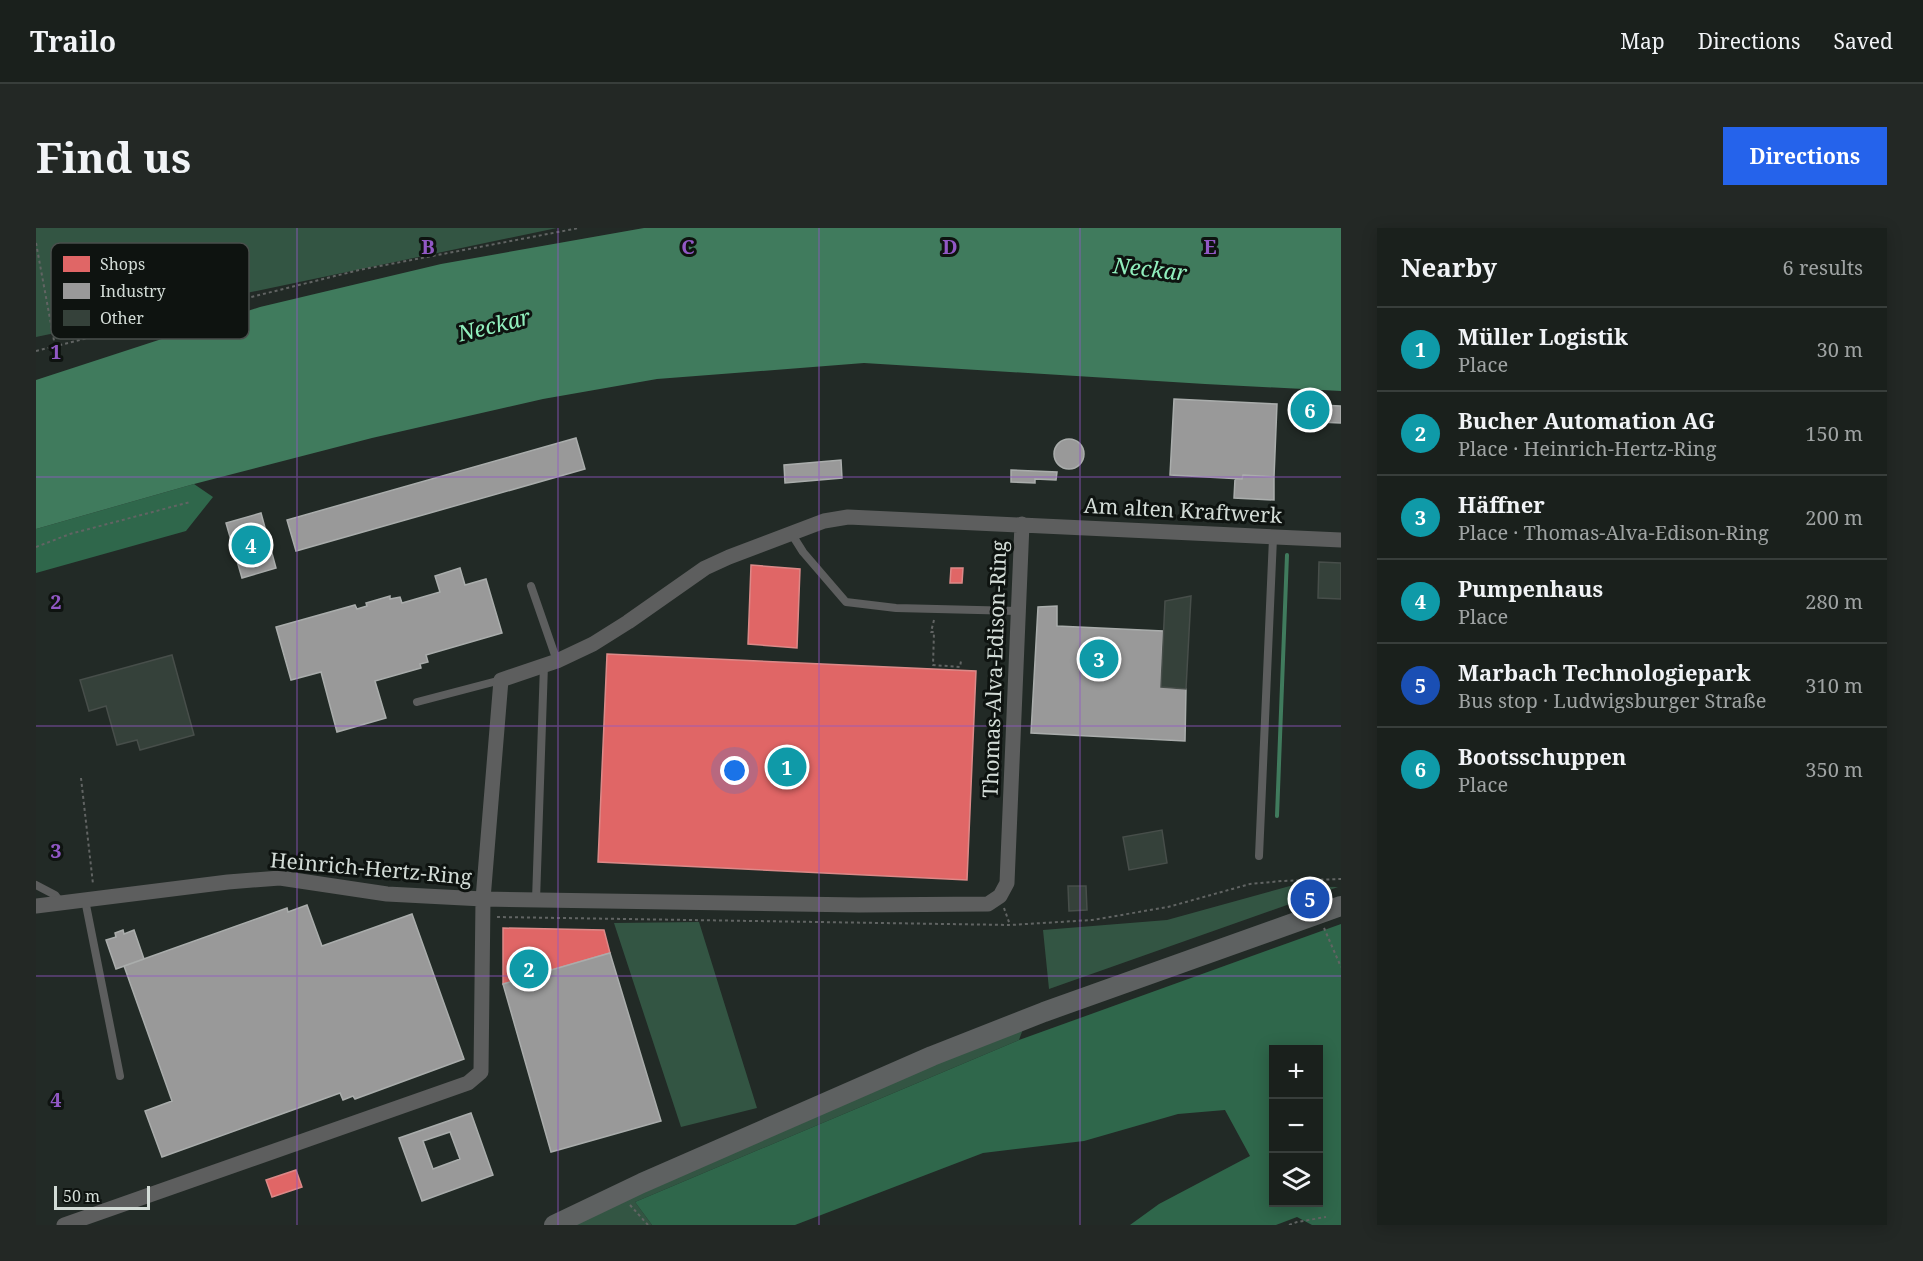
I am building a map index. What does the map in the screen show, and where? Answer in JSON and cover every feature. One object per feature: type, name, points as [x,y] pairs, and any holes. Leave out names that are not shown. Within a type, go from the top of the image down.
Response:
[{"type":"main road","points":[[554,1225],[621,1193],[932,1056],[1044,1012],[1341,906]]},
{"type":"street","name":"Thomas-Alva-Edison-Ring","points":[[483,899],[988,904],[1000,896],[1006,883],[1022,524],[848,517],[824,521],[705,568],[593,644],[551,663],[501,680]]},
{"type":"street","name":"Am alten Kraftwerk","points":[[1022,524],[1341,540]]},
{"type":"street","points":[[483,899],[501,680]]},
{"type":"street","name":"Heinrich-Hertz-Ring","points":[[36,906],[228,882],[280,878],[387,894],[483,899],[481,1072],[468,1083],[64,1225]]},
{"type":"lane","points":[[790,533],[803,552],[846,602],[896,608],[1019,611]]},
{"type":"lane","points":[[1259,856],[1273,538]]},
{"type":"lane","points":[[531,586],[551,663],[536,900]]},
{"type":"lane","points":[[417,702],[501,680]]},
{"type":"lane","points":[[36,885],[55,895],[62,903]]},
{"type":"lane","points":[[90,899],[120,1076]]},
{"type":"path","points":[[249,298],[359,270],[579,228]]},
{"type":"path","points":[[36,243],[51,325]]},
{"type":"path","points":[[54,339],[55,347]]},
{"type":"path","points":[[36,351],[87,339]]},
{"type":"path","points":[[36,547],[70,534],[190,502]]},
{"type":"path","points":[[949,609],[949,614],[942,614],[935,618],[932,624],[931,632],[934,632],[933,665],[960,667],[961,661]]},
{"type":"path","points":[[81,778],[90,899]]},
{"type":"path","points":[[483,916],[1010,926],[1092,920],[1168,907],[1250,884],[1341,879]]},
{"type":"path","points":[[1317,915],[1341,966]]},
{"type":"path","points":[[621,1193],[648,1225]]},
{"type":"path","points":[[1289,1225],[1326,1217]]},
{"type":"shaded area","points":[[36,228],[557,228],[249,292],[249,243],[51,243],[51,334],[36,337]]},
{"type":"shaded area","points":[[194,484],[213,497],[186,531],[36,573],[36,529]]},
{"type":"shaded area","points":[[1290,886],[1338,887],[1049,989],[1043,930],[1167,920]]},
{"type":"shaded area","points":[[699,922],[757,1108],[681,1127],[614,923]]},
{"type":"shaded area","points":[[1341,924],[1341,1225],[1312,1225],[1297,1217],[1276,1225],[1130,1225],[1159,1204],[1250,1156],[1225,1110],[1178,1114],[1084,1141],[983,1153],[795,1225],[652,1225],[635,1202],[1019,1040]]},
{"type":"shaded area","points":[[1023,1029],[1019,1040],[635,1202],[652,1225],[562,1225],[934,1061]]},
{"type":"water","name":"Neckar","points":[[644,228],[1341,228],[1341,391],[864,363],[657,379],[543,399],[372,438],[194,484],[36,529],[36,380],[162,339],[249,339],[249,311],[441,264]]},
{"type":"building: Shops","points":[[751,565],[800,569],[797,648],[748,644]]},
{"type":"building: Shops","points":[[951,568],[963,568],[962,583],[950,583]]},
{"type":"building: Shops","points":[[607,654],[976,671],[967,880],[598,862]]},
{"type":"building: Shops","points":[[503,928],[604,930],[610,953],[503,984]]},
{"type":"building: Shops","points":[[296,1170],[302,1187],[272,1197],[266,1180]]},
{"type":"building: Industry","points":[[1174,399],[1277,404],[1274,477],[1243,475],[1242,479],[1170,475]]},
{"type":"building: Industry","points":[[1304,403],[1317,404],[1316,416],[1304,415]]},
{"type":"building: Industry","points":[[1319,405],[1341,406],[1341,423],[1318,422]]},
{"type":"building: Industry","points":[[576,438],[585,469],[296,551],[287,520]]},
{"type":"building: Industry","points":[[1069,439],[1080,443],[1084,454],[1080,465],[1069,469],[1058,465],[1054,454],[1058,443]]},
{"type":"building: Industry","points":[[841,460],[842,478],[785,483],[784,465]]},
{"type":"building: Industry","points":[[1011,470],[1057,472],[1056,480],[1035,479],[1035,483],[1011,482]]},
{"type":"building: Industry","points":[[1243,475],[1274,477],[1274,500],[1234,498],[1235,479],[1242,479]]},
{"type":"building: Industry","points":[[261,513],[276,568],[242,578],[226,523]]},
{"type":"building: Industry","points":[[460,568],[465,585],[486,579],[502,633],[426,655],[428,662],[420,664],[421,668],[375,681],[386,718],[337,732],[321,672],[291,680],[276,627],[355,605],[357,609],[367,606],[366,603],[390,596],[390,599],[400,597],[402,603],[440,592],[435,576]]},
{"type":"building: Industry","points":[[1057,606],[1057,626],[1163,631],[1161,687],[1186,689],[1185,741],[1031,733],[1038,607]]},
{"type":"building: Industry","points":[[307,905],[322,946],[412,914],[464,1059],[355,1099],[353,1096],[343,1100],[340,1093],[162,1157],[145,1111],[172,1101],[124,966],[287,908],[288,912]]},
{"type":"building: Industry","points":[[123,930],[124,934],[134,930],[144,959],[116,969],[106,940],[116,937],[115,933]]},
{"type":"building: Industry","points":[[610,953],[661,1121],[551,1152],[503,984]]},
{"type":"building: Industry","points":[[471,1113],[493,1175],[422,1201],[399,1138]],"holes":[[[450,1132],[460,1159],[433,1169],[423,1141]]]},
{"type":"building: Other","points":[[1319,562],[1341,563],[1341,599],[1318,598]]},
{"type":"building: Other","points":[[1191,596],[1186,689],[1161,687],[1165,601]]},
{"type":"building: Other","points":[[172,655],[194,735],[140,750],[137,740],[117,745],[106,706],[89,711],[80,680]]},
{"type":"building: Other","points":[[1162,830],[1167,863],[1129,870],[1123,837]]},
{"type":"building: Other","points":[[1068,886],[1086,886],[1087,910],[1069,911]]},
{"type":"waterway","points":[[1277,816],[1287,555]]},
{"type":"place","name":"Bootsschuppen","points":[[1310,410]]},
{"type":"place","name":"Pumpenhaus","points":[[251,545]]},
{"type":"place","name":"Häffner","points":[[1099,659]]},
{"type":"place","name":"Müller Logistik","points":[[787,767]]},
{"type":"place","name":"Marbach Technologiepark","points":[[1310,899]]},
{"type":"place","name":"Bucher Automation AG","points":[[529,969]]}]
